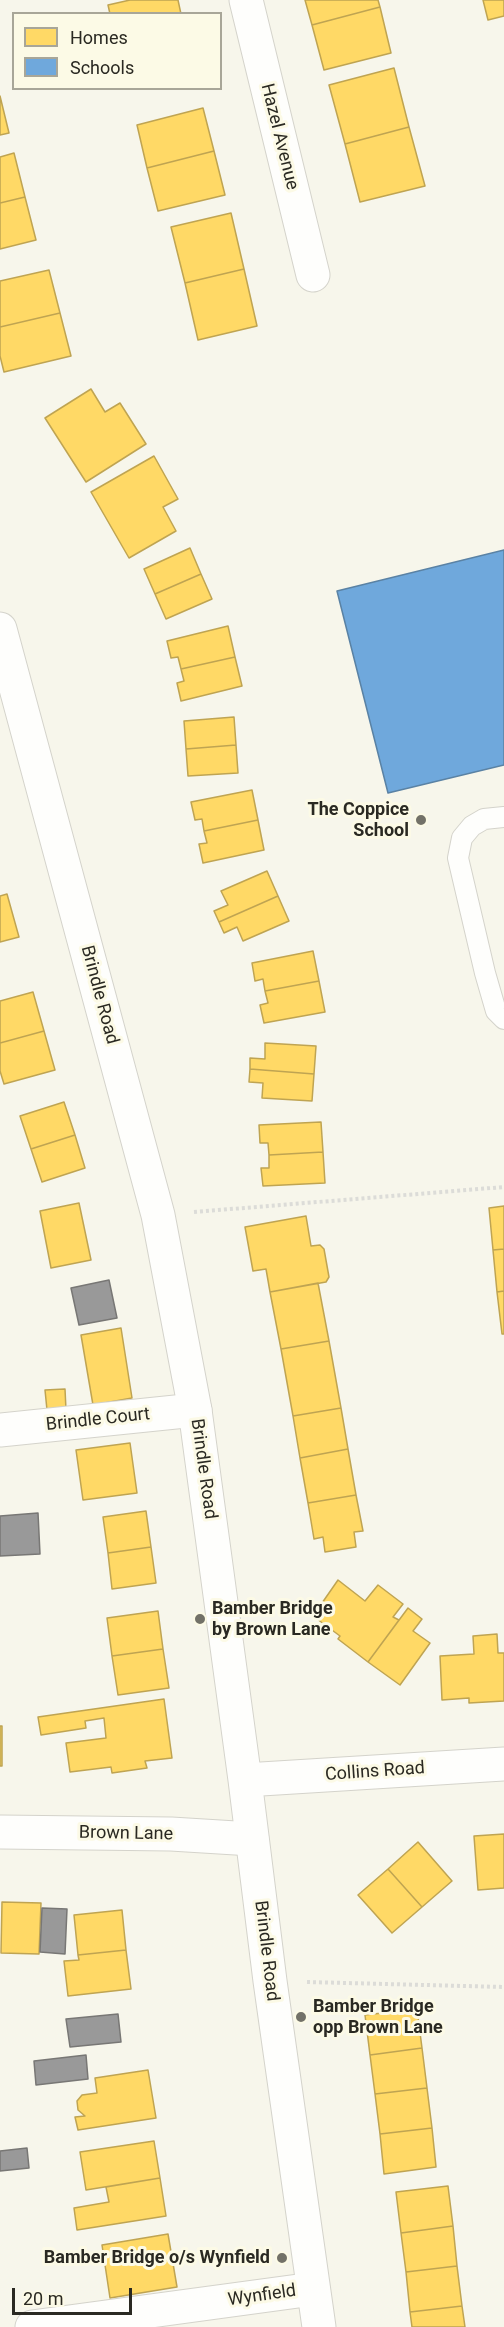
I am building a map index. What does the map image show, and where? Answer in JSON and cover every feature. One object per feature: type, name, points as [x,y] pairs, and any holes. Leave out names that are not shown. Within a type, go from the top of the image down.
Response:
[{"type":"street","name":"Hazel Avenue","points":[[246,0],[313,275]]},
{"type":"street","name":"Brindle Road","points":[[0,629],[158,1215],[195,1410],[270,1981],[319,2327]]},
{"type":"street","name":"Brindle Court","points":[[0,1430],[195,1410]]},
{"type":"street","name":"Collins Road","points":[[245,1780],[504,1764]]},
{"type":"street","name":"Brown Lane","points":[[0,1832],[171,1834],[252,1839]]},
{"type":"street","name":"Wynfield","points":[[32,2327],[313,2289]]},
{"type":"lane","points":[[504,817],[484,819],[472,826],[462,838],[458,858],[485,973],[496,1011],[504,1019]]},
{"type":"path","points":[[158,1215],[504,1187]]},
{"type":"path","points":[[270,1981],[504,1987]]},
{"type":"building: Homes","points":[[130,0],[178,0],[181,12],[110,12],[108,5]]},
{"type":"building: Homes","points":[[305,0],[378,0],[380,7],[312,25]]},
{"type":"building: Homes","points":[[483,0],[504,0],[504,16],[488,20]]},
{"type":"building: Homes","points":[[380,7],[391,53],[324,70],[312,25]]},
{"type":"building: Homes","points":[[394,68],[409,127],[345,144],[329,85]]},
{"type":"building: Homes","points":[[0,96],[9,133],[0,135]]},
{"type":"building: Homes","points":[[203,108],[214,151],[147,168],[137,125]]},
{"type":"building: Homes","points":[[409,127],[425,186],[360,202],[345,144]]},
{"type":"building: Homes","points":[[214,151],[225,195],[158,211],[147,168]]},
{"type":"building: Homes","points":[[14,153],[25,197],[0,203],[0,157]]},
{"type":"building: Homes","points":[[25,197],[36,240],[0,249],[0,203]]},
{"type":"building: Homes","points":[[231,213],[244,269],[185,283],[171,227]]},
{"type":"building: Homes","points":[[244,269],[257,326],[198,340],[185,283]]},
{"type":"building: Homes","points":[[49,270],[60,313],[0,327],[0,281]]},
{"type":"building: Homes","points":[[60,313],[71,356],[4,372],[0,356],[0,327]]},
{"type":"building: Homes","points":[[91,389],[105,412],[120,403],[146,444],[86,482],[45,418]]},
{"type":"building: Homes","points":[[154,456],[178,499],[163,507],[176,531],[129,558],[91,492]]},
{"type":"building: Homes","points":[[190,548],[201,574],[155,594],[144,569]]},
{"type":"building: Homes","points":[[201,574],[212,599],[166,619],[155,594]]},
{"type":"building: Homes","points":[[228,626],[235,657],[181,669],[178,657],[171,658],[167,641]]},
{"type":"building: Homes","points":[[235,657],[242,686],[181,701],[177,683],[184,681],[181,669]]},
{"type":"building: Homes","points":[[234,717],[236,745],[186,749],[184,721]]},
{"type":"building: Homes","points":[[236,745],[238,773],[188,776],[186,749]]},
{"type":"building: Homes","points":[[252,790],[258,820],[204,831],[202,819],[195,820],[191,802]]},
{"type":"building: Homes","points":[[258,820],[264,850],[203,863],[199,844],[207,843],[204,831]]},
{"type":"building: Homes","points":[[267,871],[278,896],[219,922],[214,911],[228,905],[221,891]]},
{"type":"building: Homes","points":[[7,894],[19,937],[0,942],[0,896]]},
{"type":"building: Homes","points":[[278,896],[289,921],[243,941],[237,927],[224,933],[219,922]]},
{"type":"building: Homes","points":[[313,951],[319,981],[265,991],[263,979],[255,981],[252,963]]},
{"type":"building: Homes","points":[[319,981],[325,1012],[264,1023],[260,1005],[268,1003],[265,991]]},
{"type":"building: Homes","points":[[33,992],[44,1031],[0,1043],[0,1001]]},
{"type":"building: Homes","points":[[44,1031],[55,1070],[4,1084],[0,1071],[0,1043]]},
{"type":"building: Homes","points":[[265,1043],[316,1046],[314,1074],[250,1069],[250,1058],[265,1059]]},
{"type":"building: Homes","points":[[250,1069],[314,1074],[312,1101],[262,1098],[263,1083],[249,1082]]},
{"type":"building: Homes","points":[[64,1102],[75,1135],[31,1149],[20,1116]]},
{"type":"building: Homes","points":[[321,1122],[323,1152],[269,1155],[268,1143],[260,1143],[259,1125]]},
{"type":"building: Homes","points":[[75,1135],[85,1168],[42,1182],[31,1149]]},
{"type":"building: Homes","points":[[323,1152],[325,1183],[263,1186],[261,1168],[269,1168],[269,1155]]},
{"type":"building: Homes","points":[[79,1203],[91,1260],[51,1268],[40,1211]]},
{"type":"building: Homes","points":[[504,1206],[504,1249],[493,1250],[489,1208]]},
{"type":"building: Homes","points":[[306,1216],[311,1246],[320,1245],[324,1249],[329,1277],[326,1282],[270,1292],[266,1269],[253,1271],[245,1227]]},
{"type":"building: Homes","points":[[504,1249],[504,1291],[497,1292],[493,1250]]},
{"type":"building: Homes","points":[[318,1283],[329,1341],[281,1349],[270,1292]]},
{"type":"building: Homes","points":[[504,1291],[504,1334],[502,1334],[497,1292]]},
{"type":"building: Homes","points":[[121,1328],[132,1398],[93,1405],[81,1335]]},
{"type":"building: Homes","points":[[329,1341],[341,1408],[293,1416],[281,1349]]},
{"type":"building: Homes","points":[[65,1389],[66,1410],[47,1410],[45,1390]]},
{"type":"building: Homes","points":[[341,1408],[348,1449],[300,1458],[293,1416]]},
{"type":"building: Homes","points":[[130,1443],[137,1493],[83,1500],[76,1450]]},
{"type":"building: Homes","points":[[348,1449],[356,1495],[308,1503],[300,1458]]},
{"type":"building: Homes","points":[[356,1495],[363,1531],[354,1532],[356,1547],[325,1552],[323,1537],[314,1539],[308,1503]]},
{"type":"building: Homes","points":[[146,1511],[151,1547],[108,1553],[103,1517]]},
{"type":"building: Homes","points":[[151,1547],[156,1583],[112,1589],[108,1553]]},
{"type":"building: Homes","points":[[338,1580],[365,1601],[378,1585],[403,1604],[393,1617],[399,1620],[368,1662],[338,1639],[340,1636],[313,1616]]},
{"type":"building: Homes","points":[[408,1608],[422,1619],[413,1631],[430,1643],[400,1685],[368,1662]]},
{"type":"building: Homes","points":[[158,1611],[163,1649],[112,1656],[107,1618]]},
{"type":"building: Homes","points":[[497,1634],[498,1653],[504,1653],[504,1701],[469,1703],[469,1698],[442,1700],[440,1656],[474,1654],[473,1636]]},
{"type":"building: Homes","points":[[163,1649],[169,1688],[118,1695],[112,1656]]},
{"type":"building: Homes","points":[[164,1699],[172,1758],[145,1761],[147,1768],[112,1773],[111,1767],[70,1772],[66,1743],[106,1738],[104,1718],[85,1721],[86,1728],[41,1735],[38,1717]]},
{"type":"building: Homes","points":[[0,1726],[2,1726],[2,1766],[0,1766]]},
{"type":"building: Homes","points":[[504,1834],[504,1888],[478,1890],[474,1836]]},
{"type":"building: Homes","points":[[418,1842],[452,1881],[422,1907],[388,1869]]},
{"type":"building: Homes","points":[[388,1869],[422,1907],[392,1933],[358,1895]]},
{"type":"building: Homes","points":[[2,1902],[41,1903],[39,1954],[1,1953]]},
{"type":"building: Homes","points":[[122,1910],[126,1950],[78,1955],[74,1915]]},
{"type":"building: Homes","points":[[126,1950],[131,1989],[68,1996],[64,1961],[79,1960],[78,1955]]},
{"type":"building: Homes","points":[[417,2009],[422,2048],[370,2055],[365,2015]]},
{"type":"building: Homes","points":[[422,2048],[427,2088],[375,2094],[370,2055]]},
{"type":"building: Homes","points":[[148,2070],[156,2118],[78,2130],[75,2117],[85,2116],[78,2110],[77,2101],[82,2095],[97,2093],[95,2078]]},
{"type":"building: Homes","points":[[427,2088],[432,2128],[380,2134],[375,2094]]},
{"type":"building: Homes","points":[[432,2128],[436,2167],[384,2174],[380,2134]]},
{"type":"building: Homes","points":[[154,2141],[160,2178],[86,2190],[80,2152]]},
{"type":"building: Homes","points":[[160,2178],[166,2216],[77,2230],[74,2208],[109,2202],[106,2187]]},
{"type":"building: Homes","points":[[448,2186],[453,2226],[401,2233],[396,2192]]},
{"type":"building: Homes","points":[[453,2226],[457,2266],[406,2272],[401,2233]]},
{"type":"building: Homes","points":[[168,2234],[177,2287],[110,2298],[102,2245]]},
{"type":"building: Homes","points":[[457,2266],[462,2306],[410,2312],[406,2272]]},
{"type":"building: Homes","points":[[462,2306],[465,2327],[412,2327],[410,2312]]},
{"type":"building: Schools","points":[[504,550],[504,765],[388,793],[337,591]]},
{"type":"building: Industry","points":[[109,1280],[117,1318],[79,1325],[71,1288]]},
{"type":"building: Industry","points":[[38,1513],[40,1554],[0,1556],[0,1516]]},
{"type":"building: Industry","points":[[42,1908],[67,1909],[65,1954],[40,1952]]},
{"type":"building: Industry","points":[[118,2014],[121,2042],[70,2047],[66,2019]]},
{"type":"building: Industry","points":[[86,2055],[88,2079],[36,2085],[34,2061]]},
{"type":"building: Industry","points":[[27,2148],[29,2168],[0,2171],[0,2151]]},
{"type":"place","name":"The Coppice School","points":[[421,820]]},
{"type":"place","name":"Bamber Bridge by Brown Lane","points":[[200,1619]]},
{"type":"place","name":"Bamber Bridge opp Brown Lane","points":[[301,2017]]},
{"type":"place","name":"Bamber Bridge o/s Wynfield","points":[[282,2258]]}]
